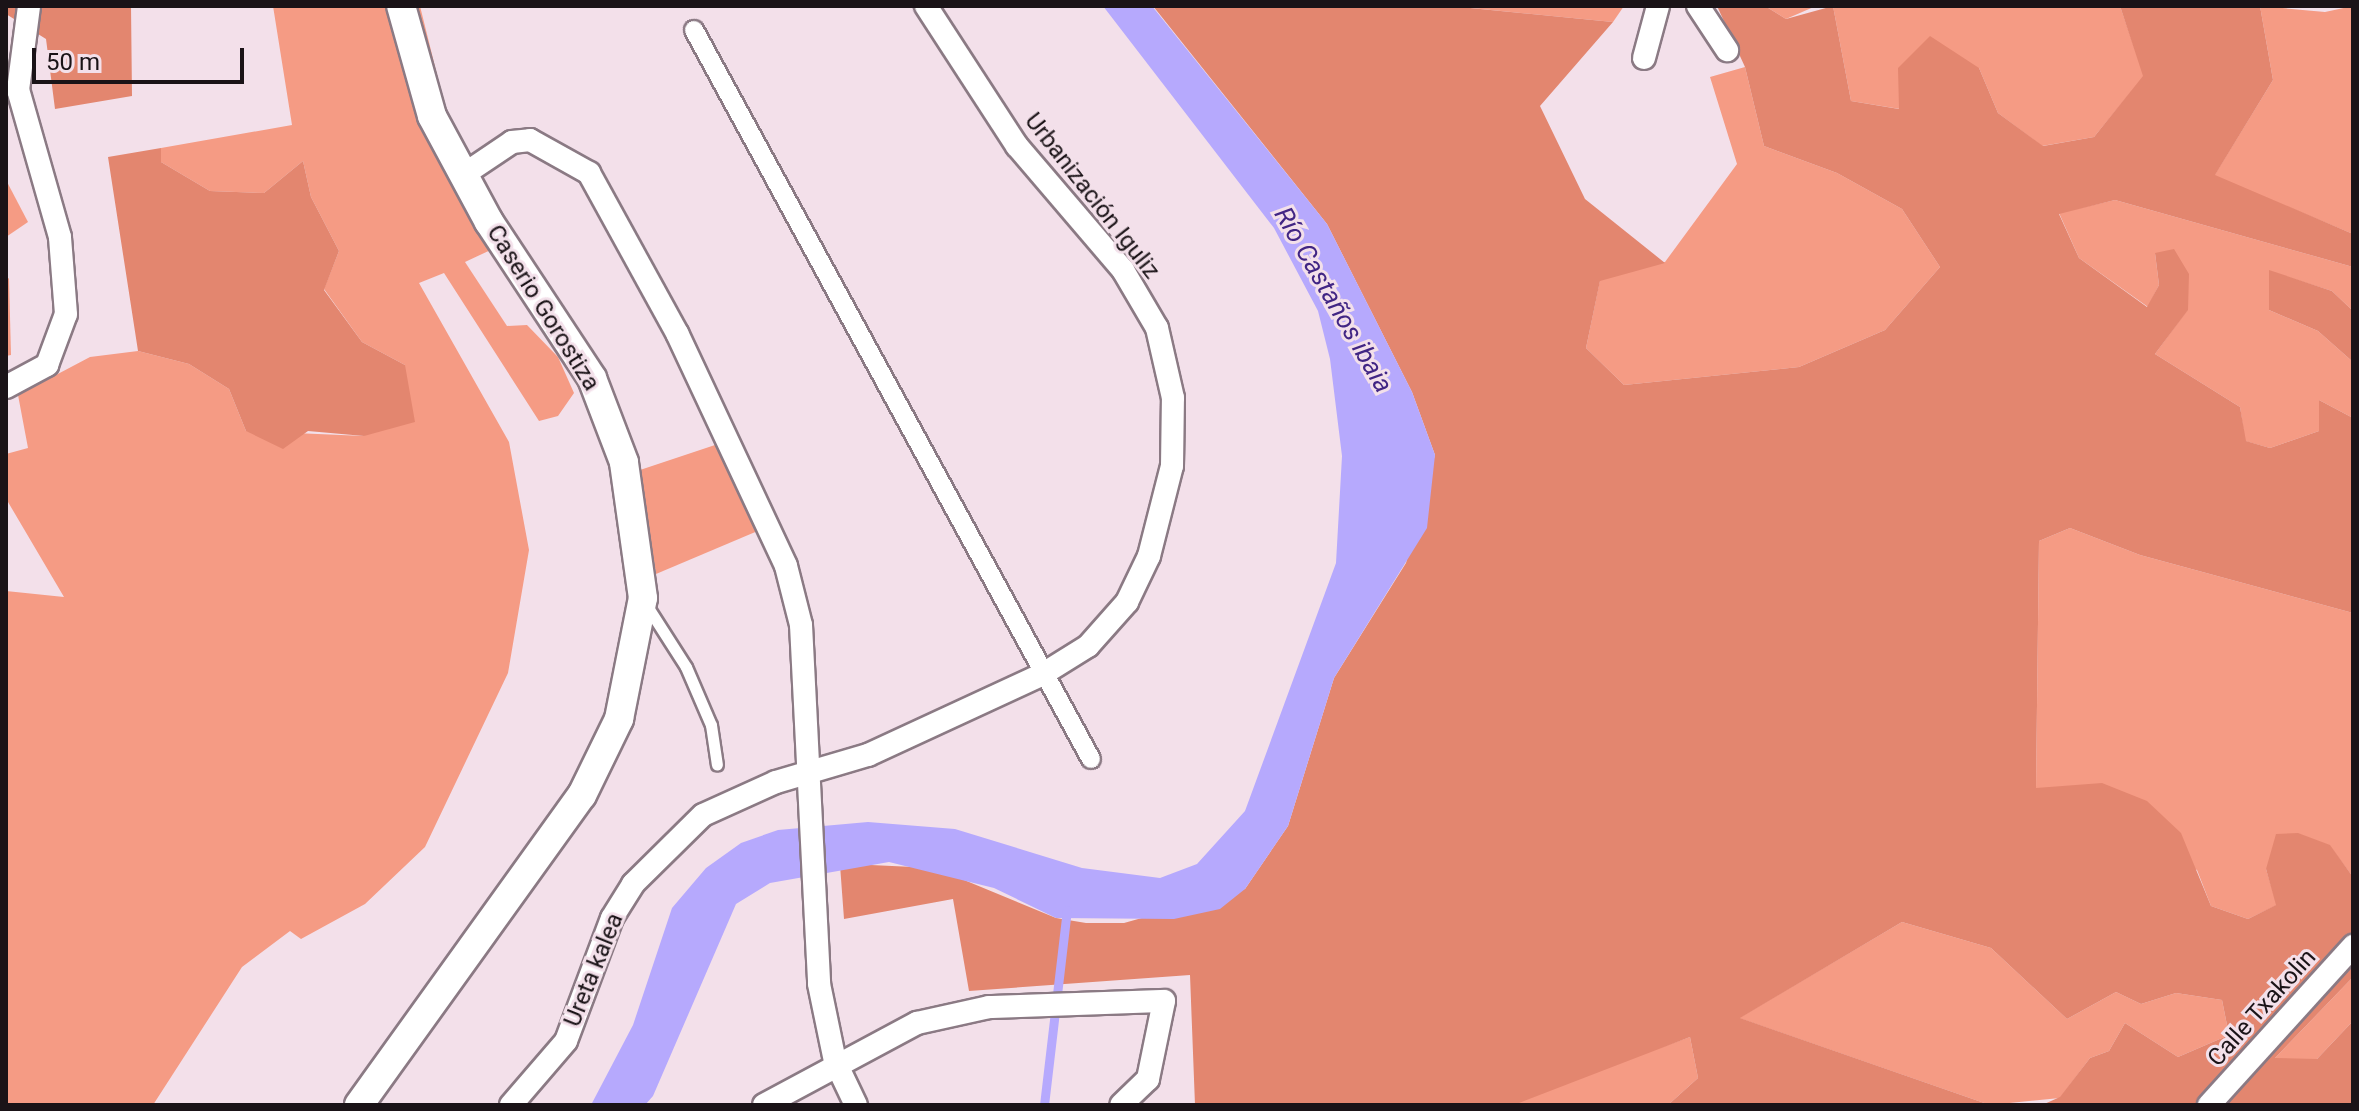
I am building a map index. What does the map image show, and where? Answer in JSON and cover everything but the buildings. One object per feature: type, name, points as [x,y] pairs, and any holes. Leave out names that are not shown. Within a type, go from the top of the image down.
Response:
[{"type":"street","points":[[6,387],[47,365],[66,314],[60,237],[18,90],[29,6]]},
{"type":"street","name":"Caserio Gorostiza","points":[[359,1105],[582,795],[599,760],[636,659],[643,598],[624,462],[592,378],[463,175],[414,68],[401,6]]},
{"type":"street","name":"Urbanización Iguliz","points":[[806,772],[868,755],[1043,674],[1088,646],[1127,602],[1149,556],[1172,466],[1173,398],[1157,328],[1123,270],[1017,146],[926,6]]},
{"type":"street","points":[[1644,58],[1658,6]]},
{"type":"street","points":[[1698,6],[1727,50]]},
{"type":"street","points":[[694,30],[1091,759]]},
{"type":"street","points":[[463,175],[512,142],[530,140],[571,157],[601,194],[677,333],[786,566],[801,625],[816,956],[835,1061],[856,1105]]},
{"type":"street","name":"Ureta kalea","points":[[511,1105],[566,1041],[612,918],[662,850],[703,815],[806,772]]},
{"type":"street","name":"Calle Txakolin","points":[[2210,1105],[2353,946]]},
{"type":"street","points":[[764,1105],[835,1061],[917,1023],[1037,1003],[1164,1001],[1148,1079],[1121,1105]]},
{"type":"lane","points":[[643,598],[686,667],[711,725],[717,765]]},
{"type":"shaded area","points":[[6,6],[131,6],[132,96],[55,109],[46,39],[6,14]]},
{"type":"shaded area","points":[[273,6],[420,6],[447,115],[514,239],[465,262],[507,326],[527,325],[558,357],[574,393],[558,416],[539,421],[444,273],[419,283],[509,442],[529,550],[508,673],[425,847],[365,904],[301,939],[290,931],[242,967],[153,1105],[6,1105],[6,591],[64,597],[8,502],[6,454],[28,448],[18,395],[90,357],[138,351],[189,364],[229,389],[246,431],[364,436],[405,365],[362,342],[324,289],[339,251],[311,197],[303,161],[264,193],[210,191],[161,162],[161,148],[292,125]]},
{"type":"shaded area","points":[[1153,6],[1450,6],[1613,22],[1540,106],[1585,199],[1665,263],[1600,281],[1586,348],[1624,385],[1799,367],[1885,330],[1940,267],[1902,209],[1837,173],[1764,146],[1745,67],[1717,6],[1765,6],[1786,19],[1833,6],[1851,101],[1899,109],[1898,68],[1930,36],[1979,68],[1998,113],[2043,146],[2094,137],[2143,76],[2120,6],[2260,6],[2273,80],[2215,175],[2353,234],[2353,267],[2115,200],[2059,214],[2079,258],[2147,307],[2159,285],[2155,253],[2174,249],[2189,274],[2188,310],[2155,354],[2240,407],[2246,441],[2270,448],[2319,431],[2319,400],[2353,418],[2353,613],[2140,555],[2070,528],[2039,541],[2036,788],[2102,783],[2147,801],[2181,833],[2211,906],[2248,919],[2276,905],[2266,869],[2276,834],[2298,833],[2330,845],[2353,877],[2353,977],[2275,1058],[2317,1059],[2353,1021],[2353,1105],[2042,1105],[2060,1097],[2090,1058],[2109,1051],[2125,1023],[2178,1057],[2229,1035],[2222,1000],[2176,993],[2141,1004],[2116,992],[2067,1019],[1991,948],[1902,922],[1740,1018],[1990,1105],[1668,1105],[1698,1078],[1690,1037],[1519,1103],[1195,1105],[1190,975],[969,991],[953,899],[844,919],[840,865],[849,864],[935,868],[1056,918],[1086,923],[1124,923],[1245,889],[1288,826],[1334,678],[1406,563],[1435,455],[1412,392],[1327,224]]},
{"type":"shaded area","points":[[1451,6],[1624,6],[1613,22]]},
{"type":"shaded area","points":[[1765,6],[1816,6],[1786,19]]},
{"type":"shaded area","points":[[1833,6],[2120,6],[2144,76],[2094,137],[2042,146],[1998,113],[1979,68],[1900,109],[1851,101]]},
{"type":"shaded area","points":[[2260,6],[2325,12],[2353,6],[2353,234],[2214,176],[2273,80]]},
{"type":"shaded area","points":[[1745,67],[1764,146],[1837,173],[1902,209],[1940,267],[1885,330],[1799,367],[1624,385],[1586,348],[1600,280],[1665,262],[1737,164],[1710,77]]},
{"type":"shaded area","points":[[161,148],[161,162],[210,191],[264,193],[303,161],[311,197],[339,251],[324,290],[362,342],[405,365],[415,422],[364,436],[308,431],[283,449],[246,431],[229,389],[189,364],[138,351],[108,157]]},
{"type":"shaded area","points":[[6,180],[28,222],[6,237]]},
{"type":"shaded area","points":[[2115,200],[2353,267],[2353,311],[2332,291],[2269,271],[2269,310],[2318,331],[2353,362],[2353,418],[2319,400],[2319,431],[2270,448],[2245,441],[2240,407],[2155,354],[2188,309],[2155,253],[2159,285],[2148,307],[2079,258],[2059,213]]},
{"type":"shaded area","points":[[2269,270],[2332,291],[2353,311],[2353,362],[2318,331],[2269,310]]},
{"type":"shaded area","points":[[9,278],[11,355],[6,356],[6,280]]},
{"type":"shaded area","points":[[718,444],[760,530],[656,574],[640,470]]},
{"type":"shaded area","points":[[2070,528],[2140,555],[2353,613],[2353,877],[2329,845],[2266,869],[2277,905],[2248,919],[2211,906],[2197,870],[2036,789],[2039,541]]},
{"type":"shaded area","points":[[1902,922],[1991,948],[2067,1019],[2116,992],[2141,1004],[2176,993],[2222,1000],[2229,1035],[2178,1057],[2125,1023],[2109,1051],[2090,1058],[2060,1098],[1990,1105],[1739,1018]]},
{"type":"shaded area","points":[[2353,977],[2353,1021],[2317,1059],[2274,1059]]},
{"type":"shaded area","points":[[1690,1037],[1698,1078],[1668,1105],[1500,1105]]},
{"type":"water","name":"Río Castaños ibaia","points":[[1103,6],[1152,6],[1327,224],[1412,392],[1435,455],[1427,528],[1334,678],[1288,826],[1245,889],[1220,909],[1174,919],[1056,918],[994,888],[889,862],[770,883],[736,904],[653,1096],[645,1105],[591,1105],[633,1025],[672,908],[706,868],[741,843],[778,830],[868,822],[955,829],[1082,868],[1160,878],[1197,864],[1245,811],[1336,563],[1342,456],[1330,359],[1318,311],[1274,228]]},
{"type":"waterway","points":[[1044,1105],[1067,910]]}]
